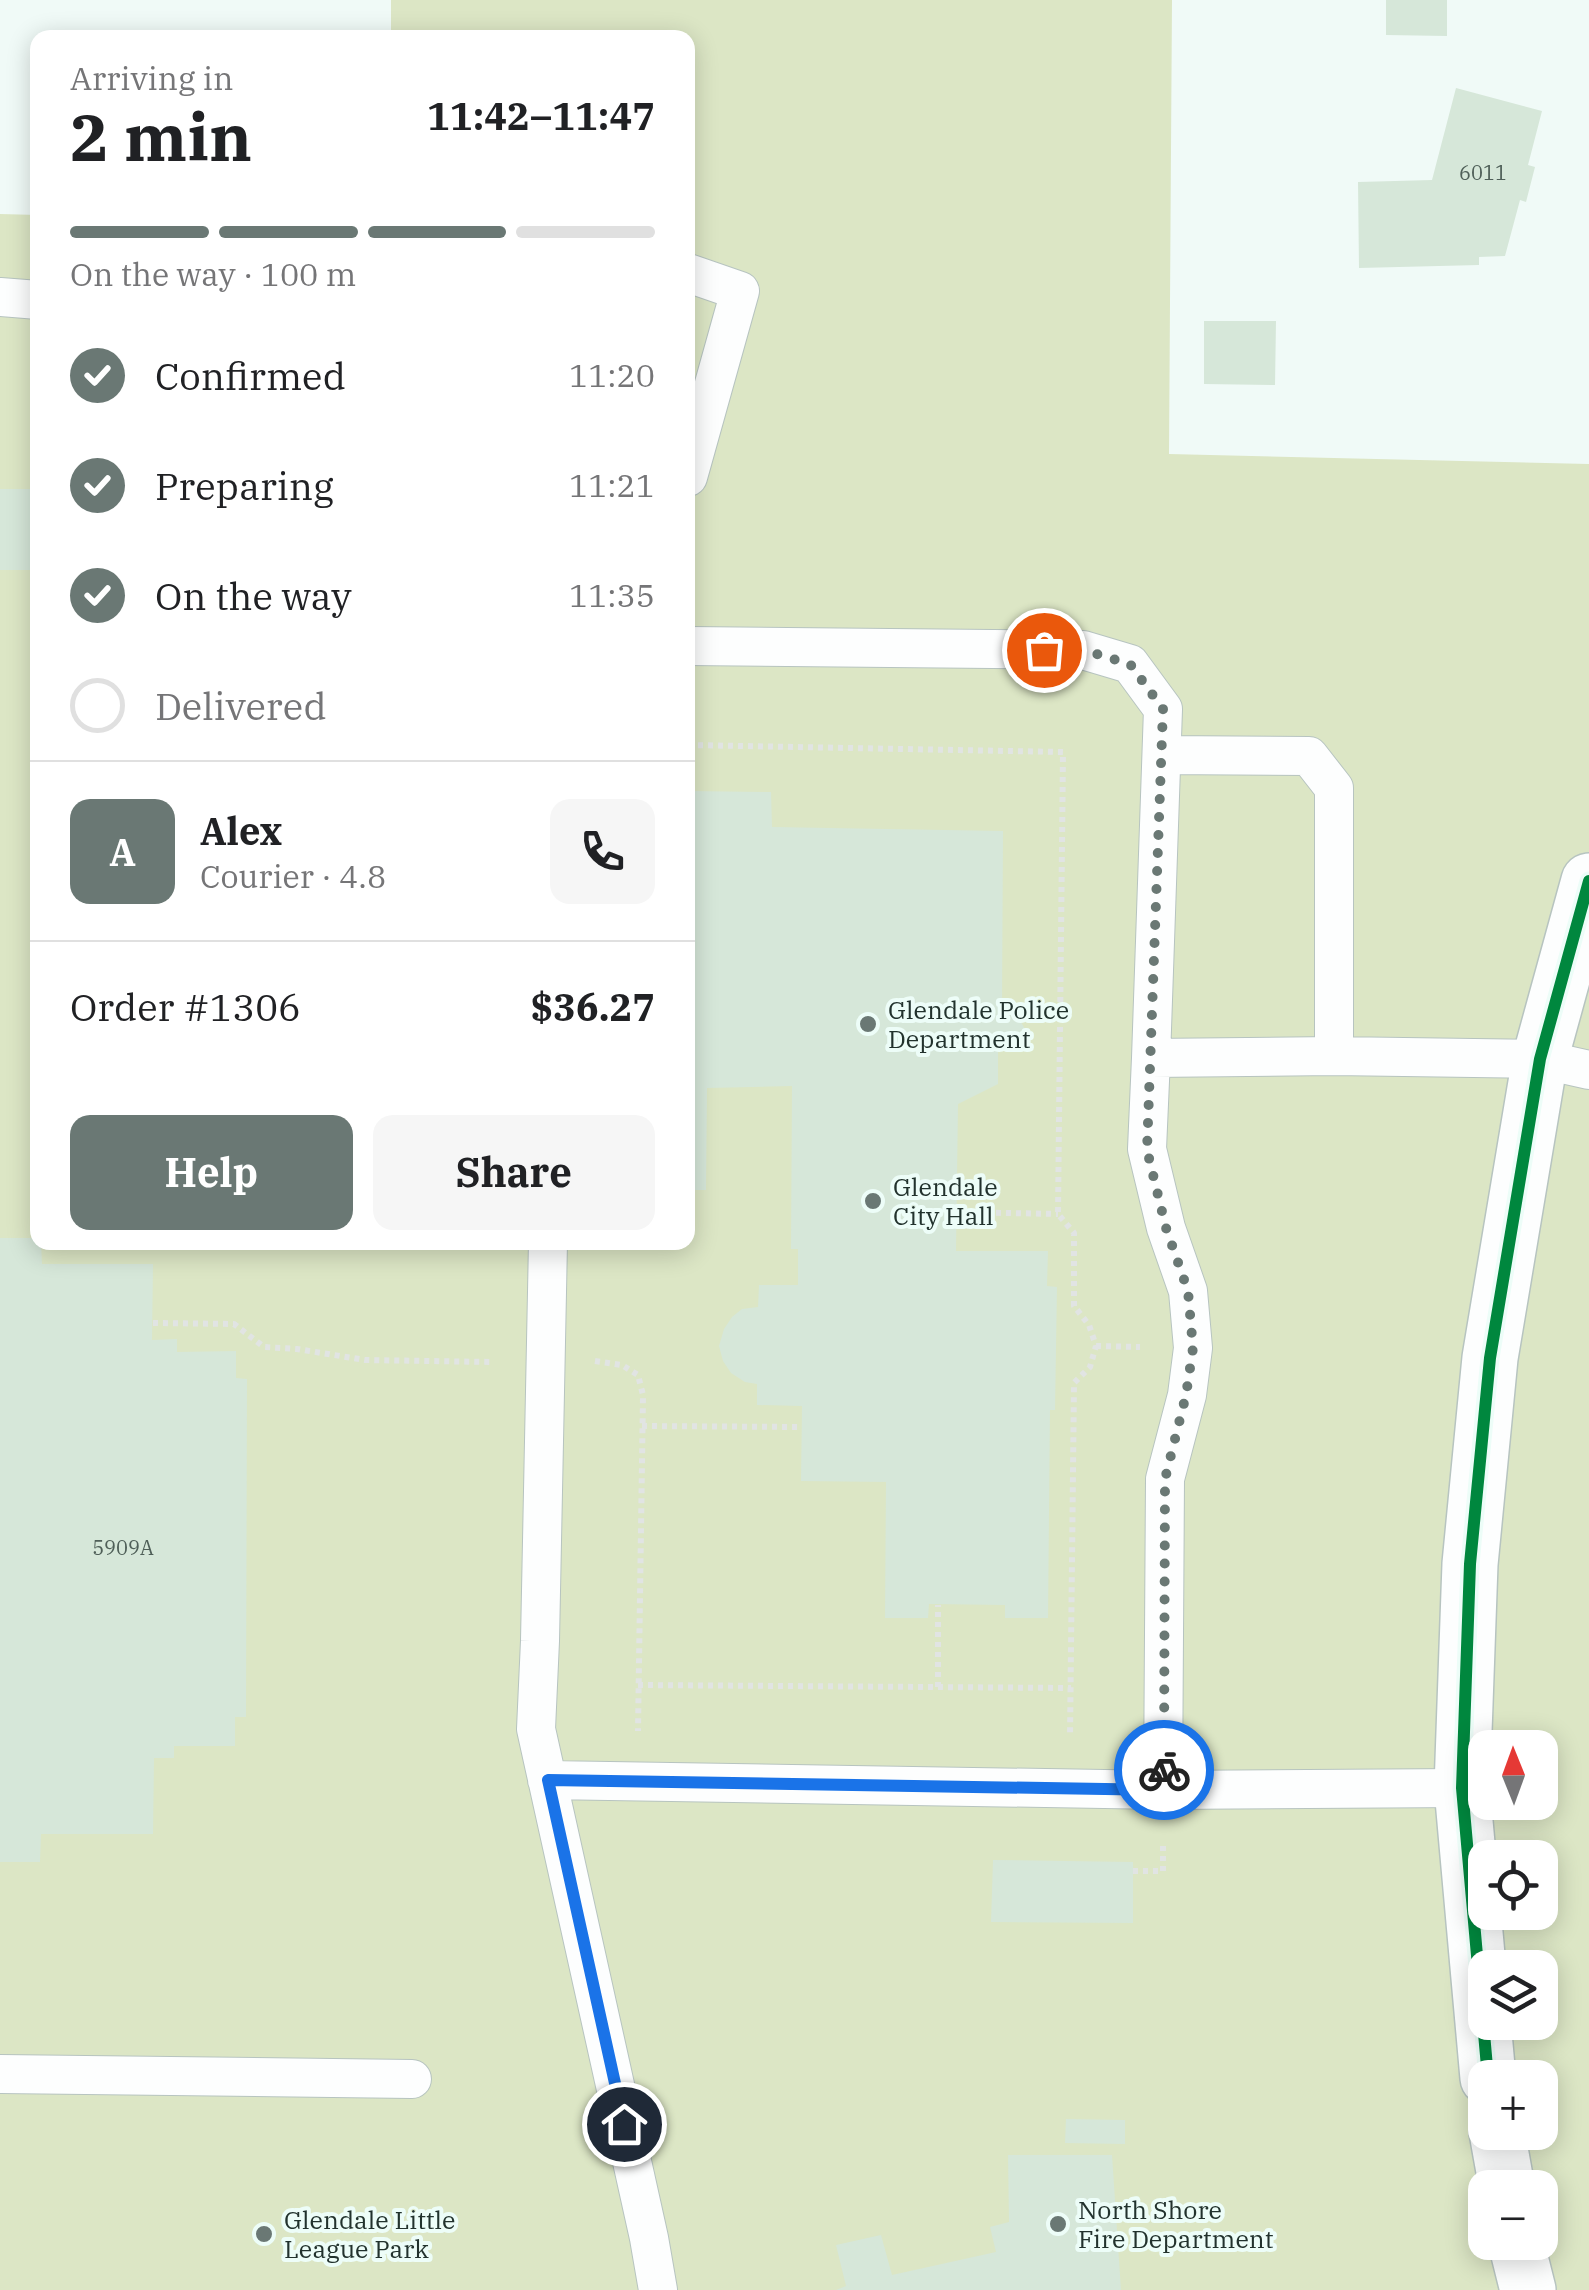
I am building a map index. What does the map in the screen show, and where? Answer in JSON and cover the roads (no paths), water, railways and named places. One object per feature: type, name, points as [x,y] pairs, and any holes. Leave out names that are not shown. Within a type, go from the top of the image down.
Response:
[{"type":"street","points":[[1486,2060],[1462,1788],[1470,1564],[1488,1377],[1564,1064],[1589,881]]},
{"type":"street","points":[[1520,2260],[1528,2290]]},
{"type":"lane","points":[[695,275],[740,291],[695,452]]},
{"type":"lane","points":[[0,298],[30,300]]},
{"type":"lane","points":[[695,646],[1083,650],[1130,664],[1163,709],[1147,1150],[1166,1228],[1188,1291],[1193,1348],[1165,1479],[1164,1790]]},
{"type":"lane","points":[[1162,755],[1309,756],[1334,788],[1334,1056]]},
{"type":"lane","points":[[1150,1058],[1334,1056],[1564,1064]]},
{"type":"lane","points":[[548,1250],[536,1729],[658,2290]]},
{"type":"lane","points":[[548,1780],[1164,1790],[1462,1788]]},
{"type":"lane","points":[[0,2074],[412,2079]]},
{"type":"place","name":"Glendale Police Department","points":[[868,1024]]},
{"type":"place","name":"Glendale City Hall","points":[[873,1201]]},
{"type":"place","name":"North Shore Fire Department","points":[[1058,2224]]},
{"type":"place","name":"Glendale Little League Park","points":[[264,2234]]}]
